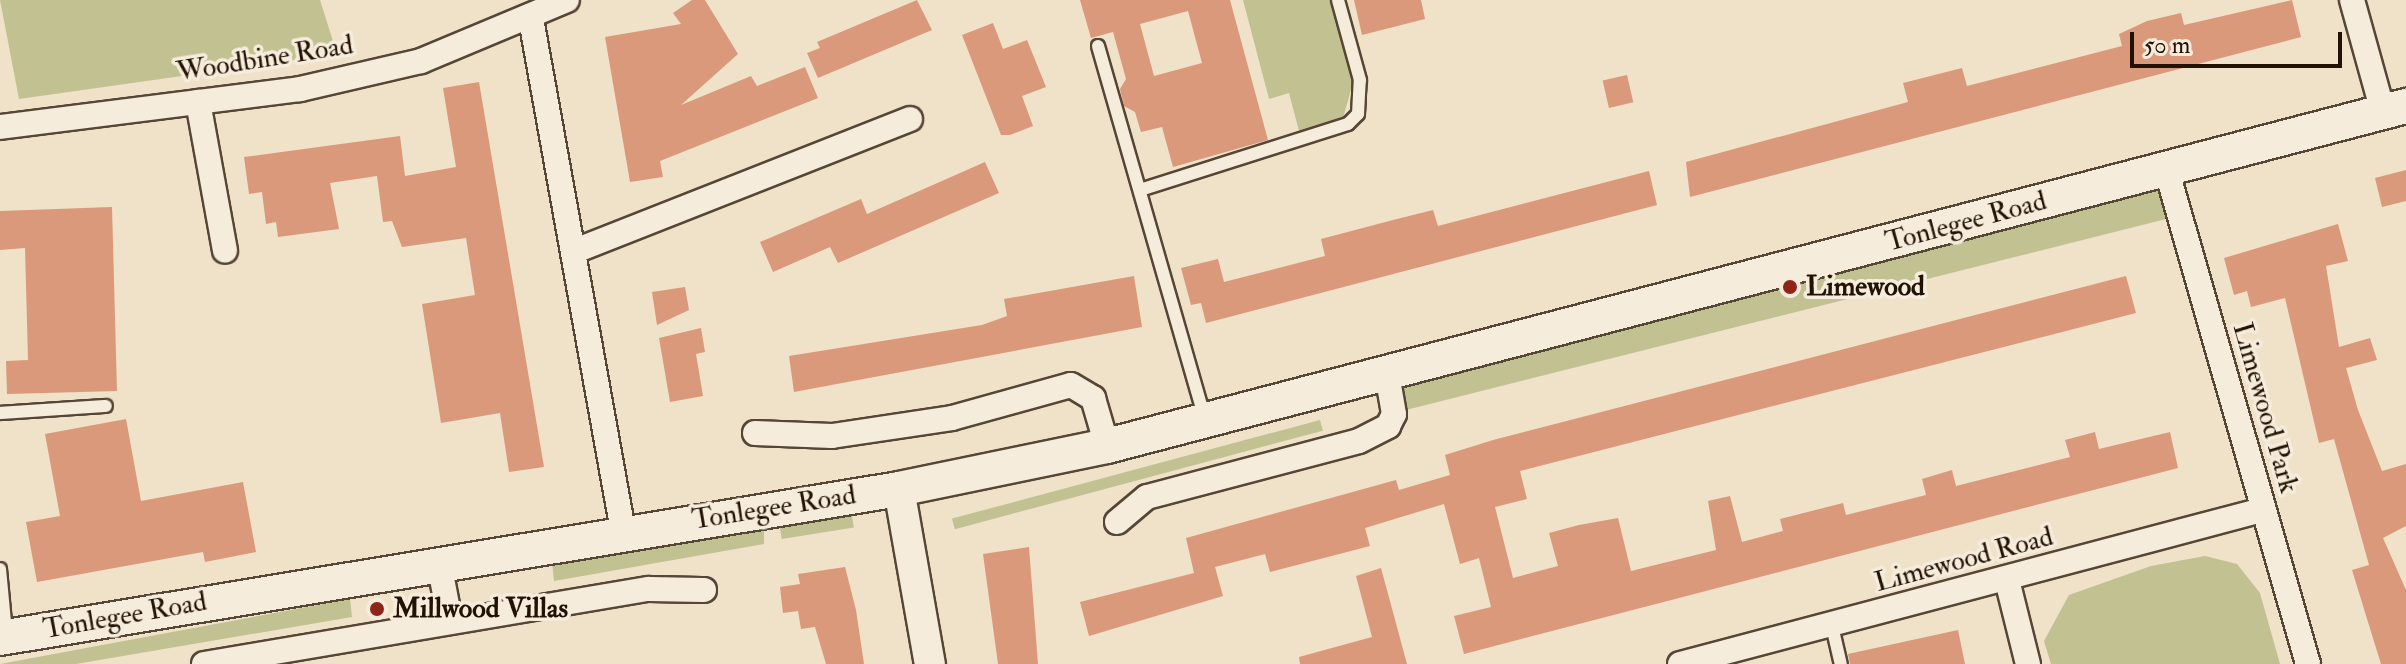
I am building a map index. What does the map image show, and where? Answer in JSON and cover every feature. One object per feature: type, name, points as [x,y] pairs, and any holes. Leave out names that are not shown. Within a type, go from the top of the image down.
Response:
[{"type":"main road","name":"Tonlegee Road","points":[[3,637],[623,531],[899,489],[1107,446],[2395,109]]},
{"type":"street","name":"Woodbine Road","points":[[0,127],[198,102],[421,61],[531,19],[567,0]]},
{"type":"street","points":[[2352,0],[2395,109]]},
{"type":"street","points":[[531,19],[623,531]]},
{"type":"street","points":[[198,102],[225,251]]},
{"type":"street","points":[[575,251],[910,119]]},
{"type":"street","name":"Limewood Park","points":[[2166,168],[2308,664]]},
{"type":"street","points":[[1117,522],[1147,497],[1359,441],[1388,426],[1394,414],[1387,374]]},
{"type":"street","points":[[755,433],[832,436],[952,418],[1071,385],[1093,398],[1107,446]]},
{"type":"street","points":[[899,489],[930,664]]},
{"type":"street","name":"Limewood Road","points":[[1680,664],[2007,580],[2262,510]]},
{"type":"street","points":[[439,563],[450,620]]},
{"type":"street","points":[[2007,580],[2028,664]]},
{"type":"street","points":[[204,664],[450,620],[649,589],[704,590]]},
{"type":"lane","points":[[1140,190],[1348,124],[1358,114],[1360,80],[1338,0]]},
{"type":"lane","points":[[1098,46],[1206,421]]},
{"type":"lane","points":[[0,413],[106,406]]},
{"type":"lane","points":[[0,569],[3,637]]},
{"type":"lane","points":[[1832,626],[1841,664]]},
{"type":"green space","points":[[0,0],[320,0],[337,54],[19,99]]},
{"type":"green space","points":[[1243,0],[1330,0],[1354,79],[1343,118],[1299,131],[1289,93],[1269,99]]},
{"type":"green space","points":[[2166,170],[2178,216],[1386,415],[1392,373]]},
{"type":"green space","points":[[1320,420],[1323,431],[955,529],[952,519]]},
{"type":"green space","points":[[849,497],[854,528],[782,539],[777,508]]},
{"type":"green space","points":[[764,527],[764,544],[554,581],[552,561]]},
{"type":"green space","points":[[2205,556],[2237,564],[2260,593],[2280,664],[2051,664],[2044,641],[2069,595],[2151,566]]},
{"type":"green space","points":[[350,599],[352,617],[76,664],[0,664]]},
{"type":"building","points":[[692,0],[705,0],[738,54],[681,105],[751,76],[757,86],[805,67],[818,98],[660,161],[663,177],[630,182],[605,37],[681,24],[673,13]]},
{"type":"building","points":[[917,0],[932,30],[818,78],[807,53],[820,48],[817,42]]},
{"type":"building","points":[[1080,0],[1230,0],[1268,140],[1173,167],[1162,127],[1141,132],[1135,112],[1124,106],[1120,89],[1126,79],[1113,32],[1091,38]],"holes":[[[1188,11],[1202,63],[1154,76],[1140,24]]]},
{"type":"building","points":[[1354,0],[1421,0],[1425,19],[1362,35]]},
{"type":"building","points":[[2292,0],[2301,37],[1690,197],[1686,162],[1908,102],[1903,83],[1962,68],[1967,86],[2122,46],[2119,34],[2147,21],[2181,13],[2184,25]]},
{"type":"building","points":[[993,23],[1003,49],[1027,40],[1046,87],[1022,96],[1033,126],[1010,135],[1001,135],[962,35]]},
{"type":"building","points":[[1627,75],[1633,102],[1609,108],[1603,81]]},
{"type":"building","points":[[479,82],[544,467],[509,472],[500,413],[441,423],[422,304],[475,295],[466,238],[402,247],[392,221],[383,222],[377,176],[330,183],[339,229],[278,237],[276,222],[266,224],[262,192],[249,194],[244,157],[400,136],[405,176],[456,167],[443,88]]},
{"type":"building","points":[[985,162],[999,193],[838,263],[830,247],[773,272],[760,242],[861,199],[867,214]]},
{"type":"building","points":[[2406,170],[2406,201],[2382,207],[2375,178]]},
{"type":"building","points":[[1649,171],[1657,205],[1206,323],[1201,303],[1191,305],[1181,268],[1218,259],[1224,282],[1325,256],[1321,239],[1393,220],[1433,210],[1438,226]]},
{"type":"building","points":[[112,207],[117,391],[7,394],[6,361],[28,360],[25,248],[0,250],[0,211]]},
{"type":"building","points":[[2338,224],[2348,261],[2326,266],[2339,347],[2370,338],[2377,360],[2346,368],[2358,410],[2382,471],[2406,464],[2406,526],[2383,538],[2406,590],[2406,664],[2381,664],[2352,570],[2369,565],[2334,439],[2319,443],[2285,298],[2251,307],[2247,291],[2234,295],[2224,258]]},
{"type":"building","points":[[1134,276],[1142,327],[794,392],[789,356],[982,325],[1007,316],[1004,299]]},
{"type":"building","points":[[2126,276],[2136,313],[1520,471],[1527,499],[1495,507],[1513,578],[1558,566],[1549,533],[1579,525],[1618,518],[1631,571],[1716,550],[1708,501],[1730,496],[1742,542],[1783,531],[1780,519],[1843,503],[1846,515],[1926,495],[1922,479],[1952,470],[1956,486],[2070,457],[2065,440],[2095,432],[2099,449],[2170,432],[2178,468],[1464,654],[1454,616],[1491,607],[1479,558],[1460,564],[1444,504],[1365,528],[1370,546],[1270,572],[1265,554],[1215,567],[1223,596],[1089,636],[1080,602],[1194,573],[1186,538],[1396,480],[1399,490],[1450,475],[1445,455],[1493,440]]},
{"type":"building","points":[[685,287],[689,310],[657,325],[652,292]]},
{"type":"building","points":[[701,328],[705,352],[696,354],[703,396],[670,402],[659,338]]},
{"type":"building","points":[[126,419],[141,501],[243,482],[256,552],[205,562],[203,552],[37,582],[26,522],[60,516],[45,434]]},
{"type":"building","points":[[1029,547],[1038,664],[998,664],[983,554]]},
{"type":"building","points":[[845,567],[856,610],[864,664],[826,664],[815,627],[801,629],[798,611],[783,613],[780,587],[800,584],[798,574]]},
{"type":"building","points":[[1381,568],[1407,664],[1300,664],[1299,657],[1372,637],[1356,576]]},
{"type":"building","points":[[1958,630],[1965,664],[1850,664],[1848,654]]},
{"type":"place","name":"Limewood","points":[[1790,287]]},
{"type":"place","name":"Millwood Villas","points":[[377,609]]}]
